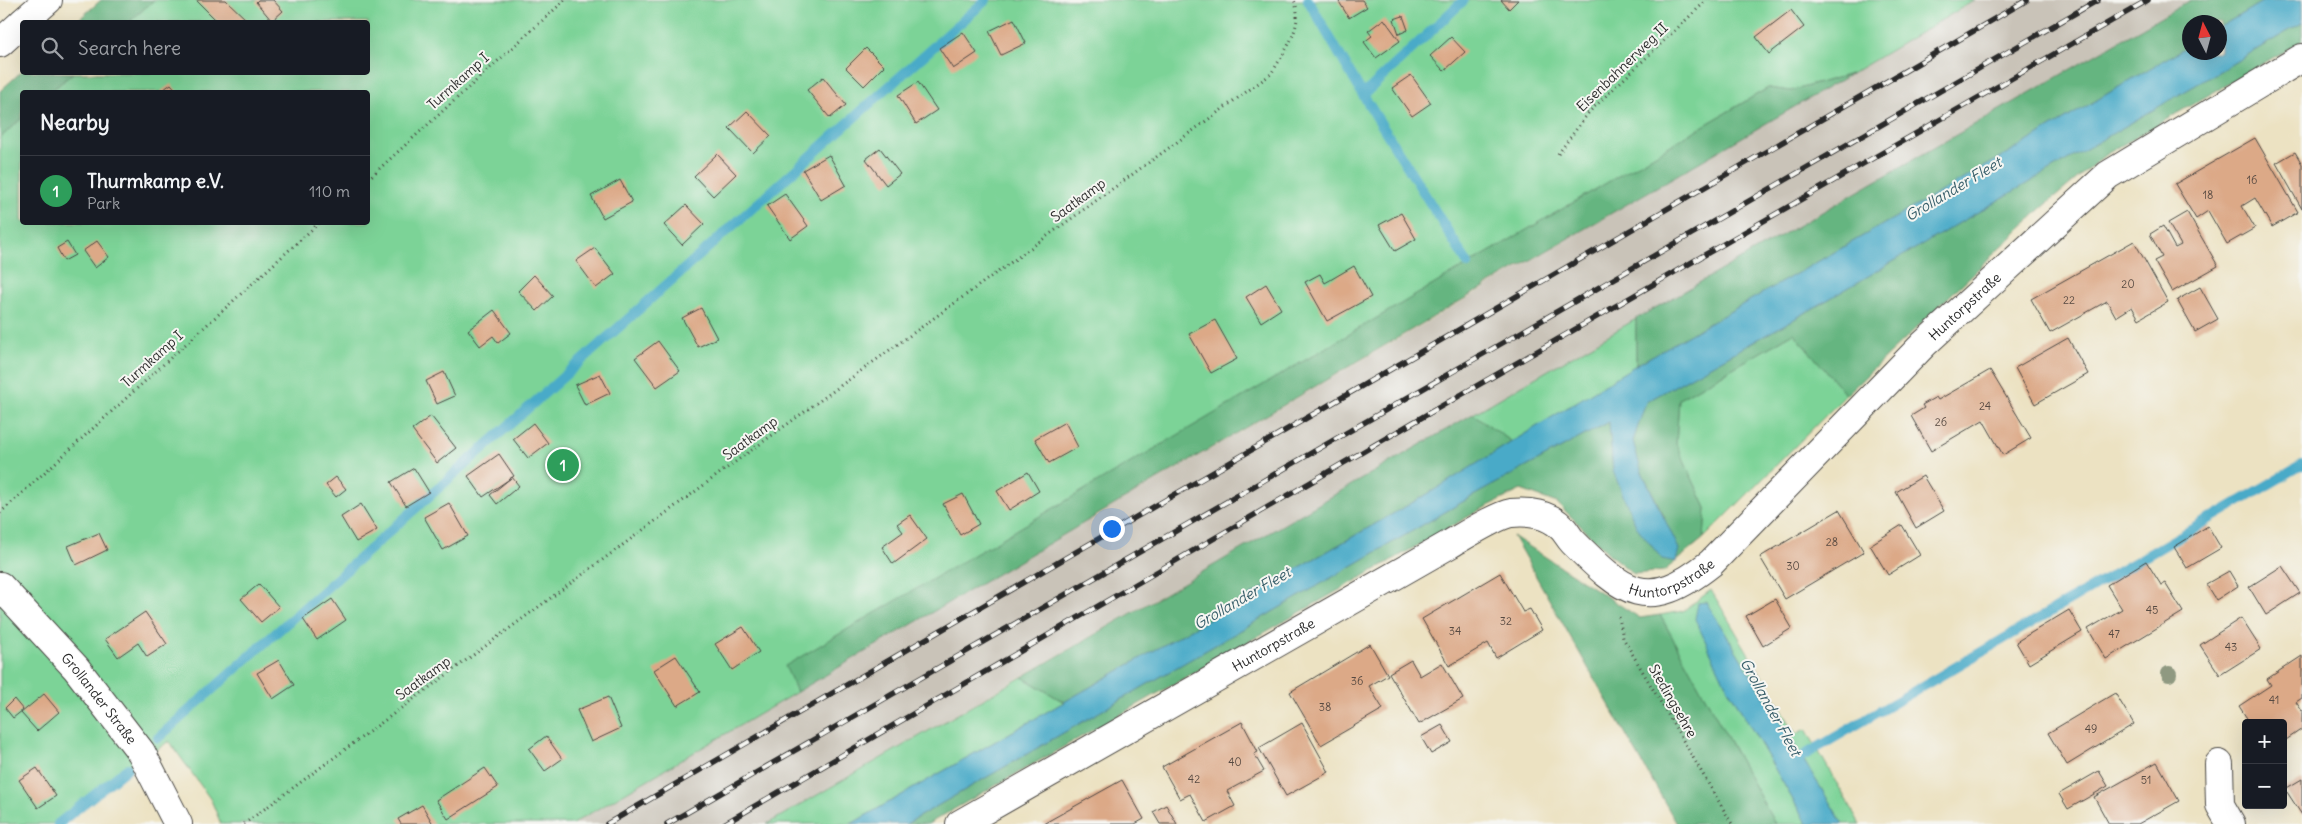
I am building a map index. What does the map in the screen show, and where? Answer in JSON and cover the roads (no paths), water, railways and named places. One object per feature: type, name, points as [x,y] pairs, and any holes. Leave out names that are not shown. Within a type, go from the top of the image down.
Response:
[{"type":"street","points":[[26,20],[48,0]]},
{"type":"street","points":[[0,43],[20,26]]},
{"type":"street","name":"Huntorpstraße","points":[[960,824],[1450,544],[1509,513],[1527,512],[1560,526],[1571,540],[1618,583],[1640,593],[1667,590],[1690,580],[1711,563],[1924,344],[2108,175],[2302,58]]},
{"type":"street","name":"Grollander Straße","points":[[0,586],[76,668],[141,752],[178,824]]},
{"type":"street","points":[[2219,764],[2220,806],[2231,824]]},
{"type":"water","name":"Grollander Fleet","points":[[2265,0],[2302,0],[2302,23],[1805,313],[1646,402],[1633,441],[1641,470],[1679,549],[1676,562],[1662,559],[1636,526],[1613,471],[1609,422],[1471,497],[906,824],[851,824],[1431,492],[1636,365],[2000,158],[2182,49],[2182,60],[2227,60],[2227,23]]},
{"type":"water","points":[[1706,602],[1843,824],[1807,824],[1725,683],[1695,619],[1698,603]]},
{"type":"waterway","points":[[158,738],[986,0]]},
{"type":"waterway","points":[[1308,0],[1363,95],[1468,264]]},
{"type":"waterway","points":[[1363,95],[1464,0]]},
{"type":"waterway","name":"Grollander Fleet","points":[[1791,763],[2302,465]]},
{"type":"waterway","points":[[58,824],[128,768]]},
{"type":"railway","points":[[607,824],[2027,0]]},
{"type":"railway","points":[[667,824],[2098,0]]},
{"type":"railway","points":[[724,824],[1419,419],[2148,0]]},
{"type":"place","name":"Thurmkamp e.V.","points":[[563,465]]}]
